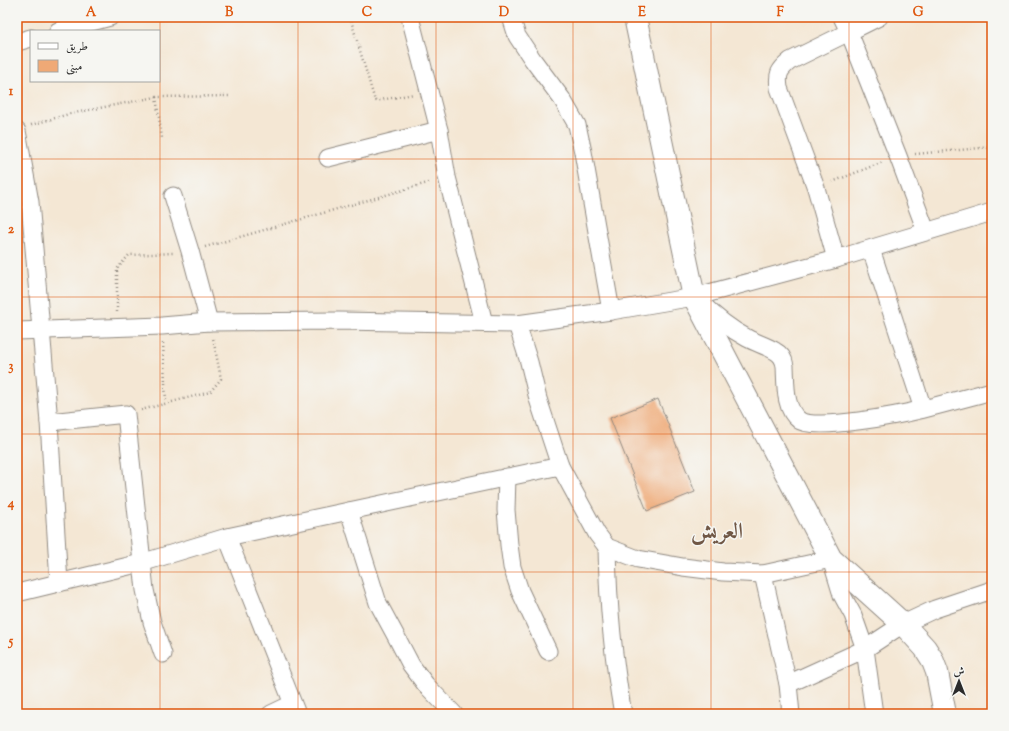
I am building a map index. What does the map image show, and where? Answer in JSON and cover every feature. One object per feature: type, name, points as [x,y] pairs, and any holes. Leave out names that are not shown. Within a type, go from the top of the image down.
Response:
[{"type":"street","points":[[62,30],[110,17]]},
{"type":"street","points":[[410,17],[439,130],[447,177],[484,323]]},
{"type":"street","points":[[511,17],[517,36],[562,99],[577,125],[611,311]]},
{"type":"street","points":[[635,17],[694,297],[831,559],[842,595],[853,615],[864,649],[874,714]]},
{"type":"street","points":[[836,259],[816,188],[779,88],[777,77],[782,67],[846,24],[879,17]]},
{"type":"street","points":[[846,24],[926,231]]},
{"type":"street","points":[[17,42],[30,38]]},
{"type":"street","points":[[21,128],[24,204],[41,330],[49,422],[59,583]]},
{"type":"street","points":[[328,158],[439,130]]},
{"type":"street","points":[[173,196],[190,251],[209,322]]},
{"type":"street","points":[[17,331],[162,326],[209,322],[339,321],[517,324],[611,311],[694,297],[836,259],[992,212]]},
{"type":"street","points":[[871,249],[923,409]]},
{"type":"street","points":[[694,297],[722,322],[746,338],[776,351],[784,359],[790,408],[799,421],[807,424],[835,424],[923,409],[992,391]]},
{"type":"street","points":[[517,324],[538,399],[560,466],[594,528],[607,548],[608,593],[612,642],[623,714]]},
{"type":"street","points":[[49,422],[126,414],[145,590],[152,622],[163,654]]},
{"type":"street","points":[[17,593],[141,563],[227,537],[560,466]]},
{"type":"street","points":[[507,477],[506,510],[512,568],[520,591],[548,651]]},
{"type":"street","points":[[349,510],[378,603],[411,665],[426,685],[454,714]]},
{"type":"street","points":[[227,537],[294,709],[271,714]]},
{"type":"street","points":[[607,548],[638,559],[683,567],[723,572],[763,574],[797,568],[831,559]]},
{"type":"street","points":[[831,559],[903,624],[925,648],[932,659],[937,672],[945,714]]},
{"type":"street","points":[[763,574],[788,684],[791,714]]},
{"type":"street","points":[[788,684],[864,649],[903,624],[935,609],[992,590]]},
{"type":"path","points":[[350,17],[375,101],[429,92]]},
{"type":"path","points":[[21,128],[69,114],[156,97],[229,96]]},
{"type":"path","points":[[156,97],[162,138]]},
{"type":"path","points":[[117,328],[117,270],[129,255],[190,251],[447,177]]},
{"type":"path","points":[[126,414],[166,402],[210,392],[221,379],[209,322]]},
{"type":"path","points":[[162,326],[166,402]]},
{"type":"building","points":[[658,399],[695,492],[647,511],[610,418]]},
{"type":"district","name":"العريش","points":[[717,533]]}]
